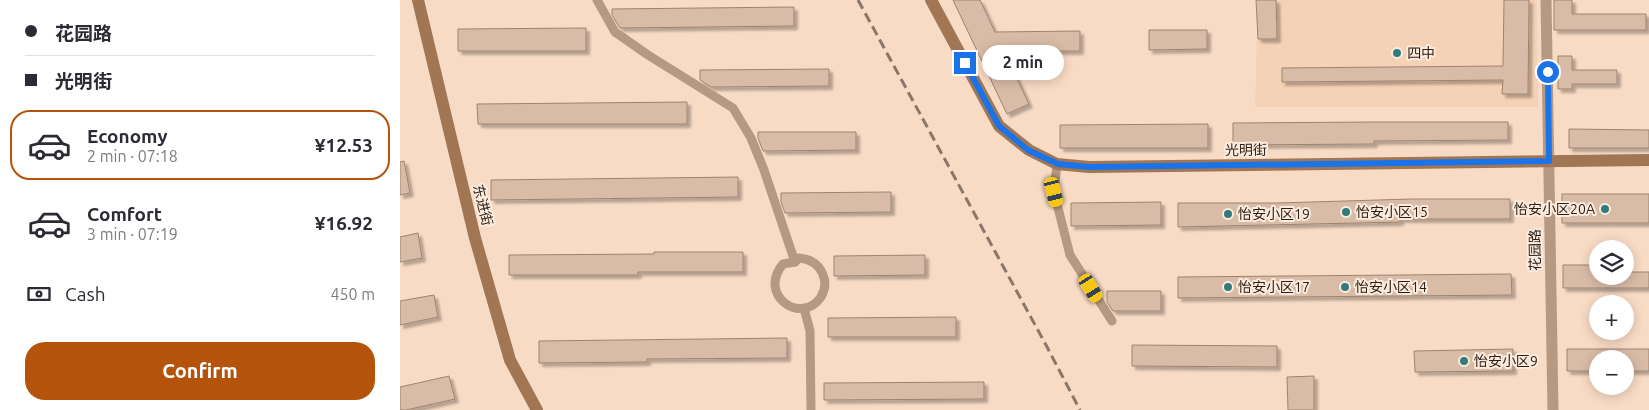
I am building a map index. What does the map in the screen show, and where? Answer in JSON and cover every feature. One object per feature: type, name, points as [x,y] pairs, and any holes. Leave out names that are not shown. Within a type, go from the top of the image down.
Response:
[{"type":"main road","name":"东进街","points":[[418,0],[476,238],[510,360],[537,410]]},
{"type":"main road","name":"光明街","points":[[931,0],[999,126],[1028,150],[1058,164],[1089,167],[1649,160]]},
{"type":"street","points":[[597,0],[615,32],[733,108],[751,138],[764,170],[795,262]]},
{"type":"street","name":"花园路","points":[[1546,0],[1553,410]]},
{"type":"street","points":[[1058,164],[1054,192],[1070,255],[1112,321]]},
{"type":"street","points":[[799,258],[808,259],[815,263],[821,270],[825,286],[823,294],[818,301],[804,308],[788,306],[782,301],[774,287],[778,270],[783,264],[795,262],[799,258]]},
{"type":"street","points":[[804,308],[810,331],[811,410]]},
{"type":"shaded area","name":"四中","points":[[1258,0],[1537,0],[1538,107],[1255,107]]},
{"type":"building","points":[[953,0],[980,0],[995,32],[1080,31],[1080,51],[1004,51],[1029,104],[1007,114]]},
{"type":"building","points":[[1256,0],[1276,0],[1277,39],[1258,39]]},
{"type":"building","points":[[1504,0],[1529,0],[1528,94],[1502,94],[1503,80],[1282,82],[1282,68],[1503,66]]},
{"type":"building","points":[[1554,0],[1572,0],[1572,14],[1646,14],[1646,30],[1554,30]]},
{"type":"building","points":[[794,7],[794,26],[620,28],[612,15],[612,9]]},
{"type":"building","points":[[586,28],[586,51],[458,51],[458,29]]},
{"type":"building","points":[[1149,30],[1207,30],[1207,49],[1149,50]]},
{"type":"building","points":[[1558,56],[1572,56],[1572,70],[1617,70],[1617,84],[1572,84],[1572,89],[1558,89]]},
{"type":"building","points":[[829,69],[829,86],[711,87],[700,80],[700,70]]},
{"type":"building","points":[[687,102],[687,124],[478,124],[477,104]]},
{"type":"building","points":[[1508,122],[1508,140],[1374,141],[1374,144],[1233,145],[1233,123]]},
{"type":"building","points":[[1208,124],[1208,148],[1060,148],[1060,125]]},
{"type":"building","points":[[1569,129],[1649,130],[1649,148],[1569,148]]},
{"type":"building","points":[[758,132],[856,132],[856,150],[763,151],[758,138]]},
{"type":"building","points":[[404,161],[410,193],[400,195],[400,162]]},
{"type":"building","points":[[738,177],[738,197],[491,200],[491,180]]},
{"type":"building","points":[[891,192],[891,212],[785,213],[781,202],[781,193]]},
{"type":"building","name":"怡安小区20A","points":[[1562,194],[1649,194],[1649,223],[1562,223]]},
{"type":"building","points":[[1412,199],[1510,199],[1510,219],[1400,219],[1400,222],[1178,227],[1178,203],[1278,203]]},
{"type":"building","points":[[1161,202],[1161,225],[1071,226],[1071,203]]},
{"type":"building","points":[[418,233],[422,258],[400,262],[400,237]]},
{"type":"building","points":[[654,252],[743,252],[743,272],[638,272],[638,275],[509,275],[509,255],[654,254]]},
{"type":"building","points":[[925,255],[925,275],[834,276],[834,256]]},
{"type":"building","points":[[1563,265],[1589,265],[1589,285],[1634,285],[1634,272],[1649,272],[1649,288],[1563,288]]},
{"type":"building","points":[[1511,274],[1512,295],[1178,298],[1178,277]]},
{"type":"building","points":[[1107,291],[1161,291],[1161,311],[1113,311],[1107,302]]},
{"type":"building","points":[[434,295],[438,317],[400,325],[400,301]]},
{"type":"building","points":[[956,317],[956,337],[828,337],[828,318]]},
{"type":"building","points":[[787,338],[787,358],[647,359],[647,362],[539,363],[539,341]]},
{"type":"building","points":[[1132,345],[1277,346],[1277,367],[1132,366]]},
{"type":"building","name":"怡安小区9","points":[[1513,349],[1513,371],[1415,372],[1414,351]]},
{"type":"building","points":[[1567,349],[1649,349],[1649,371],[1634,371],[1634,350],[1589,350],[1589,371],[1567,371]]},
{"type":"building","points":[[449,376],[455,399],[400,410],[400,387]]},
{"type":"building","points":[[1314,376],[1314,410],[1288,410],[1287,377]]},
{"type":"building","points":[[984,382],[984,399],[824,400],[824,383]]},
{"type":"railway","points":[[858,0],[1080,410]]},
{"type":"place","name":"四中","points":[[1397,53]]},
{"type":"place","name":"怡安小区20A","points":[[1605,209]]},
{"type":"place","name":"怡安小区15","points":[[1346,212]]},
{"type":"place","name":"怡安小区19","points":[[1228,214]]},
{"type":"place","name":"怡安小区17","points":[[1228,287]]},
{"type":"place","name":"怡安小区14","points":[[1345,287]]},
{"type":"place","name":"怡安小区9","points":[[1464,361]]},
{"type":"route","points":[[965,63],[999,126],[1028,150],[1058,164],[1089,167],[1549,161],[1548,72]]}]
